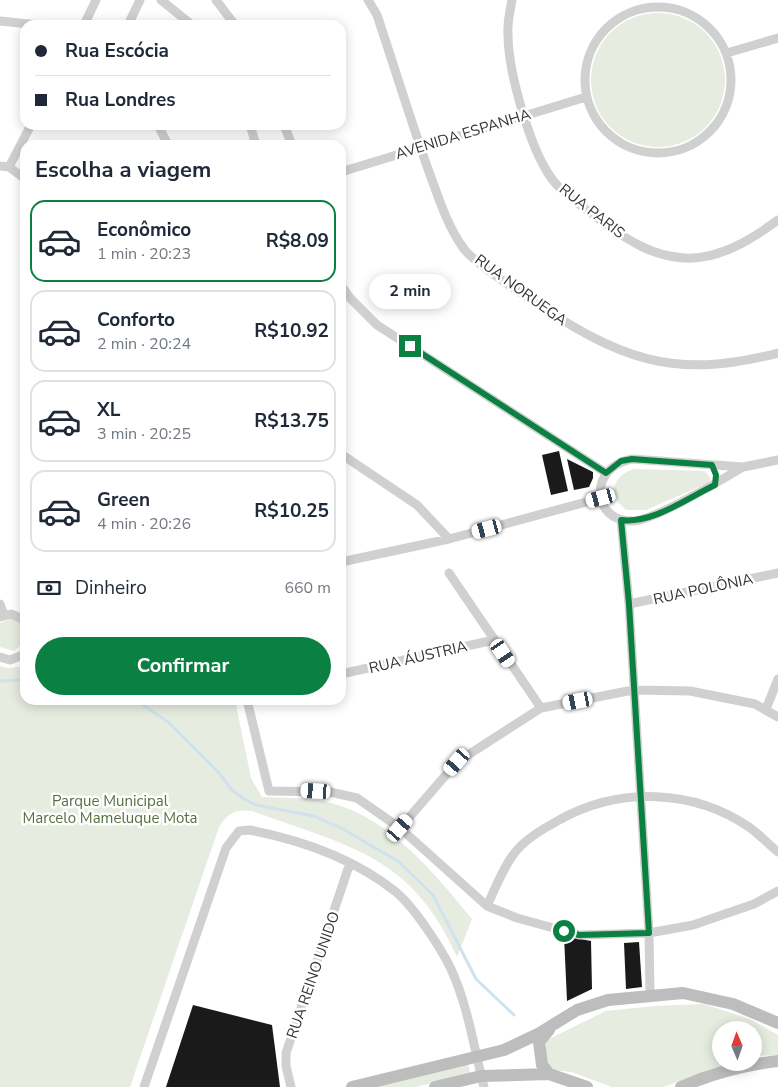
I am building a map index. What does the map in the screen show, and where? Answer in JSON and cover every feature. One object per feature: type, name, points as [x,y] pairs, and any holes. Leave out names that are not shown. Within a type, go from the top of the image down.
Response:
[{"type":"street","points":[[86,20],[96,0]]},
{"type":"street","points":[[130,20],[140,0]]},
{"type":"street","points":[[161,0],[185,20]]},
{"type":"street","points":[[216,0],[231,20]]},
{"type":"street","name":"RUA NORUEGA","points":[[368,0],[377,15],[443,210],[464,249],[506,283],[576,330],[619,351],[662,363],[697,366],[746,361],[778,353]]},
{"type":"street","points":[[377,15],[378,0]]},
{"type":"street","name":"RUA PARIS","points":[[512,0],[507,33],[512,68],[537,155],[555,183],[626,239],[659,254],[686,258],[721,252],[754,237],[778,220]]},
{"type":"street","points":[[648,8],[672,8],[695,17],[714,33],[727,54],[731,75],[730,97],[722,117],[708,134],[690,146],[669,153],[647,153],[626,146],[607,134],[594,117],[586,96],[584,72],[591,49],[605,29],[625,15],[648,8]]},
{"type":"street","points":[[0,21],[20,23]]},
{"type":"street","points":[[727,54],[778,38]]},
{"type":"street","name":"AVENIDA ESPANHA","points":[[346,170],[586,96]]},
{"type":"street","points":[[20,142],[4,167],[20,176]]},
{"type":"street","points":[[346,292],[377,325],[606,473]]},
{"type":"street","points":[[346,457],[417,505],[449,539]]},
{"type":"street","points":[[743,467],[715,485],[642,520],[621,520],[606,509],[601,498],[600,487],[606,473],[621,461],[632,459],[743,467],[778,460]]},
{"type":"street","points":[[712,465],[716,475],[715,485]]},
{"type":"street","points":[[346,561],[449,539],[601,498]]},
{"type":"street","points":[[621,520],[629,604],[641,796],[649,933],[650,994]]},
{"type":"street","points":[[449,573],[541,708]]},
{"type":"street","name":"RUA POLÔNIA","points":[[629,604],[778,574]]},
{"type":"street","points":[[0,604],[2,616],[20,617]]},
{"type":"street","name":"RUA ÁUSTRIA","points":[[346,673],[494,640]]},
{"type":"street","points":[[0,657],[10,660],[20,656]]},
{"type":"street","points":[[766,709],[778,679]]},
{"type":"street","points":[[400,828],[457,762],[541,708],[633,690],[690,691],[756,704],[778,717]]},
{"type":"street","points":[[248,705],[269,791],[330,792],[356,798],[400,828],[487,906],[517,918],[579,935],[649,933],[693,925],[754,904],[778,891]]},
{"type":"street","points":[[487,906],[513,854],[542,829],[570,814],[607,800],[641,796],[682,799],[716,810],[748,827],[778,852]]},
{"type":"street","points":[[144,1087],[226,848],[232,838],[239,832],[250,830],[314,848],[361,868],[397,893],[438,944],[452,971],[464,1004],[482,1082]]},
{"type":"street","name":"RUA REINO UNIDO","points":[[291,1087],[286,1066],[286,1053],[350,864]]},
{"type":"street","points":[[352,1087],[504,1050],[552,1026],[577,1010],[608,1000],[650,994],[683,993],[733,1004],[778,1023]]},
{"type":"street","points":[[548,1074],[542,1065],[539,1042],[552,1026]]},
{"type":"street","points":[[682,1087],[749,1064],[778,1061]]},
{"type":"street","points":[[435,1087],[548,1074],[586,1087]]},
{"type":"green space","points":[[658,13],[684,18],[705,33],[720,54],[725,80],[720,106],[705,127],[684,142],[658,147],[632,142],[611,127],[596,106],[591,80],[596,54],[611,33],[632,18]]},
{"type":"green space","points":[[634,469],[705,471],[711,479],[706,484],[646,510],[626,510],[617,501],[613,489],[621,476]]},
{"type":"green space","points":[[10,619],[20,623],[20,646],[14,651],[0,647],[0,623]]},
{"type":"green space","name":"Parque Municipal Marcelo Mameluque Mota","points":[[0,666],[8,668],[20,667],[20,705],[236,705],[251,778],[262,797],[323,801],[352,810],[373,821],[392,834],[427,866],[472,919],[457,957],[439,923],[419,896],[398,875],[374,859],[318,834],[252,811],[237,811],[229,815],[219,827],[130,1087],[0,1087]]},
{"type":"green space","points":[[704,1004],[754,1021],[712,1021],[712,1070],[663,1087],[612,1087],[572,1072],[552,1070],[546,1059],[545,1048],[547,1040],[606,1011],[654,1006]]},
{"type":"green space","points":[[762,1026],[778,1035],[778,1055],[762,1056]]},
{"type":"green space","points":[[468,1064],[470,1073],[416,1087],[371,1087]]},
{"type":"building","points":[[559,451],[568,491],[551,495],[542,455]]},
{"type":"building","points":[[567,459],[593,472],[593,478],[589,487],[574,490]]},
{"type":"building","points":[[564,936],[591,941],[592,989],[567,1001]]},
{"type":"building","points":[[639,942],[642,987],[626,989],[624,943]]},
{"type":"building","points":[[193,1005],[272,1025],[280,1087],[166,1087]]},
{"type":"waterway","points":[[0,681],[20,680]]},
{"type":"waterway","points":[[143,705],[168,722],[219,773],[232,790],[244,799],[256,805],[314,816],[343,829],[399,862],[433,895],[476,979],[514,1015]]},
{"type":"route","points":[[410,346],[606,473],[611,467],[621,461],[632,459],[712,465],[716,475],[715,485],[649,517],[634,522],[621,520],[629,604],[649,933],[579,935],[564,931]]}]
